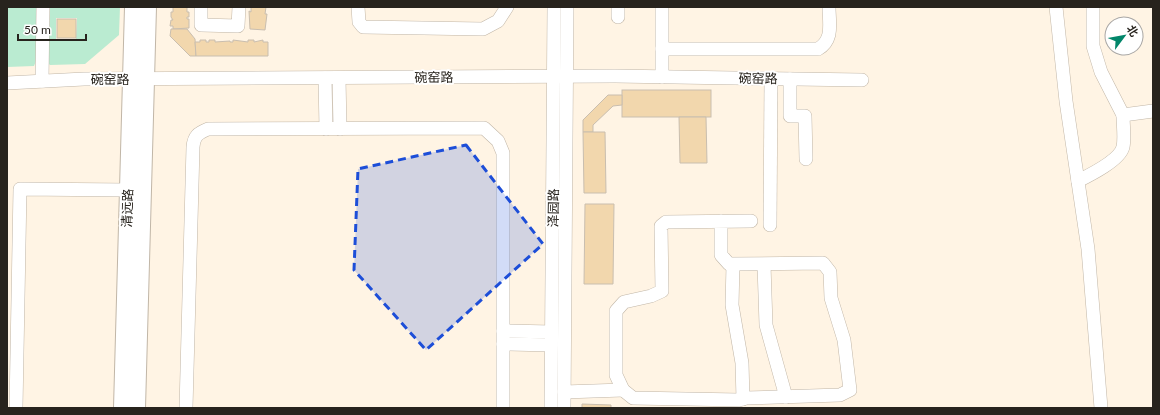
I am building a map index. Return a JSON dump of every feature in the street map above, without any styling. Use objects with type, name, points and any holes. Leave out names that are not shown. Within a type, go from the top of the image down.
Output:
[{"type":"main road","name":"清远路","points":[[133,7],[139,79],[137,408]]},
{"type":"main road","name":"清远路","points":[[122,408],[128,190],[148,7]]},
{"type":"street","points":[[42,81],[43,7]]},
{"type":"street","points":[[201,7],[201,25],[238,26],[239,7]]},
{"type":"street","points":[[358,7],[359,22],[363,27],[483,29],[498,21],[507,7]]},
{"type":"street","name":"泽园路","points":[[554,7],[560,77],[564,408]]},
{"type":"street","name":"泽园路","points":[[551,408],[551,338],[560,77],[567,7]]},
{"type":"street","points":[[662,7],[662,77]]},
{"type":"street","points":[[662,49],[818,49],[825,44],[830,37],[829,7]]},
{"type":"street","points":[[1056,7],[1066,101],[1088,249],[1101,408]]},
{"type":"street","points":[[1078,181],[1101,168],[1121,152],[1124,146],[1123,115],[1101,72],[1093,46],[1093,7]]},
{"type":"street","name":"碗窑路","points":[[7,83],[139,79],[560,77],[862,80]]},
{"type":"street","points":[[325,78],[326,129]]},
{"type":"street","points":[[339,78],[340,129]]},
{"type":"street","points":[[770,225],[771,78]]},
{"type":"street","points":[[790,79],[790,116],[805,116],[806,158]]},
{"type":"street","points":[[1123,115],[1153,111]]},
{"type":"street","points":[[186,408],[194,138],[200,132],[208,129],[484,128],[498,141],[503,153],[503,408]]},
{"type":"street","points":[[16,408],[20,188],[128,190]]},
{"type":"street","points":[[720,221],[721,255],[726,263],[733,265],[764,265],[823,263],[827,267],[830,272],[832,303],[847,357],[850,390],[847,393],[840,395],[786,397],[740,403],[633,398],[623,390],[616,375],[616,311],[624,302],[651,296],[662,291],[661,226],[666,222],[720,221],[751,221]]},
{"type":"street","points":[[733,265],[732,305],[742,363],[740,403]]},
{"type":"street","points":[[764,265],[766,325],[786,397]]},
{"type":"street","points":[[503,338],[551,338]]},
{"type":"street","points":[[564,392],[623,390]]},
{"type":"highlighted area","points":[[466,145],[543,244],[426,350],[354,270],[358,169]]},
{"type":"green space","points":[[7,7],[37,7],[36,61],[34,66],[7,67]]},
{"type":"green space","points":[[49,7],[120,7],[119,35],[85,64],[50,65],[48,63]],"holes":[[[56,18],[77,18],[76,39],[56,39]]]},
{"type":"building","points":[[173,7],[187,7],[187,12],[189,12],[189,17],[187,17],[187,19],[189,19],[189,28],[173,29],[173,26],[170,26],[171,20],[173,20],[171,17],[171,12],[173,12]]},
{"type":"building","points":[[251,7],[266,7],[265,14],[267,14],[265,30],[250,29],[249,11],[251,12]]},
{"type":"building","points":[[57,19],[76,19],[76,38],[57,38]]},
{"type":"building","points":[[171,29],[187,29],[195,39],[196,56],[190,56],[170,36]]},
{"type":"building","points":[[200,40],[206,40],[206,42],[209,42],[209,40],[215,40],[215,42],[233,42],[233,40],[248,42],[248,40],[254,40],[254,42],[263,40],[263,42],[268,42],[268,56],[196,56],[195,42],[200,42]]},
{"type":"building","points":[[622,90],[711,90],[711,117],[622,117]]},
{"type":"building","points":[[608,95],[622,95],[622,105],[613,106],[593,125],[593,132],[583,132],[583,120]]},
{"type":"building","points":[[679,117],[706,117],[707,163],[680,163]]},
{"type":"building","points":[[583,132],[605,132],[606,193],[584,193]]},
{"type":"building","points":[[585,204],[614,204],[613,284],[584,284]]},
{"type":"building","points":[[582,404],[611,405],[611,408],[582,408]]}]
